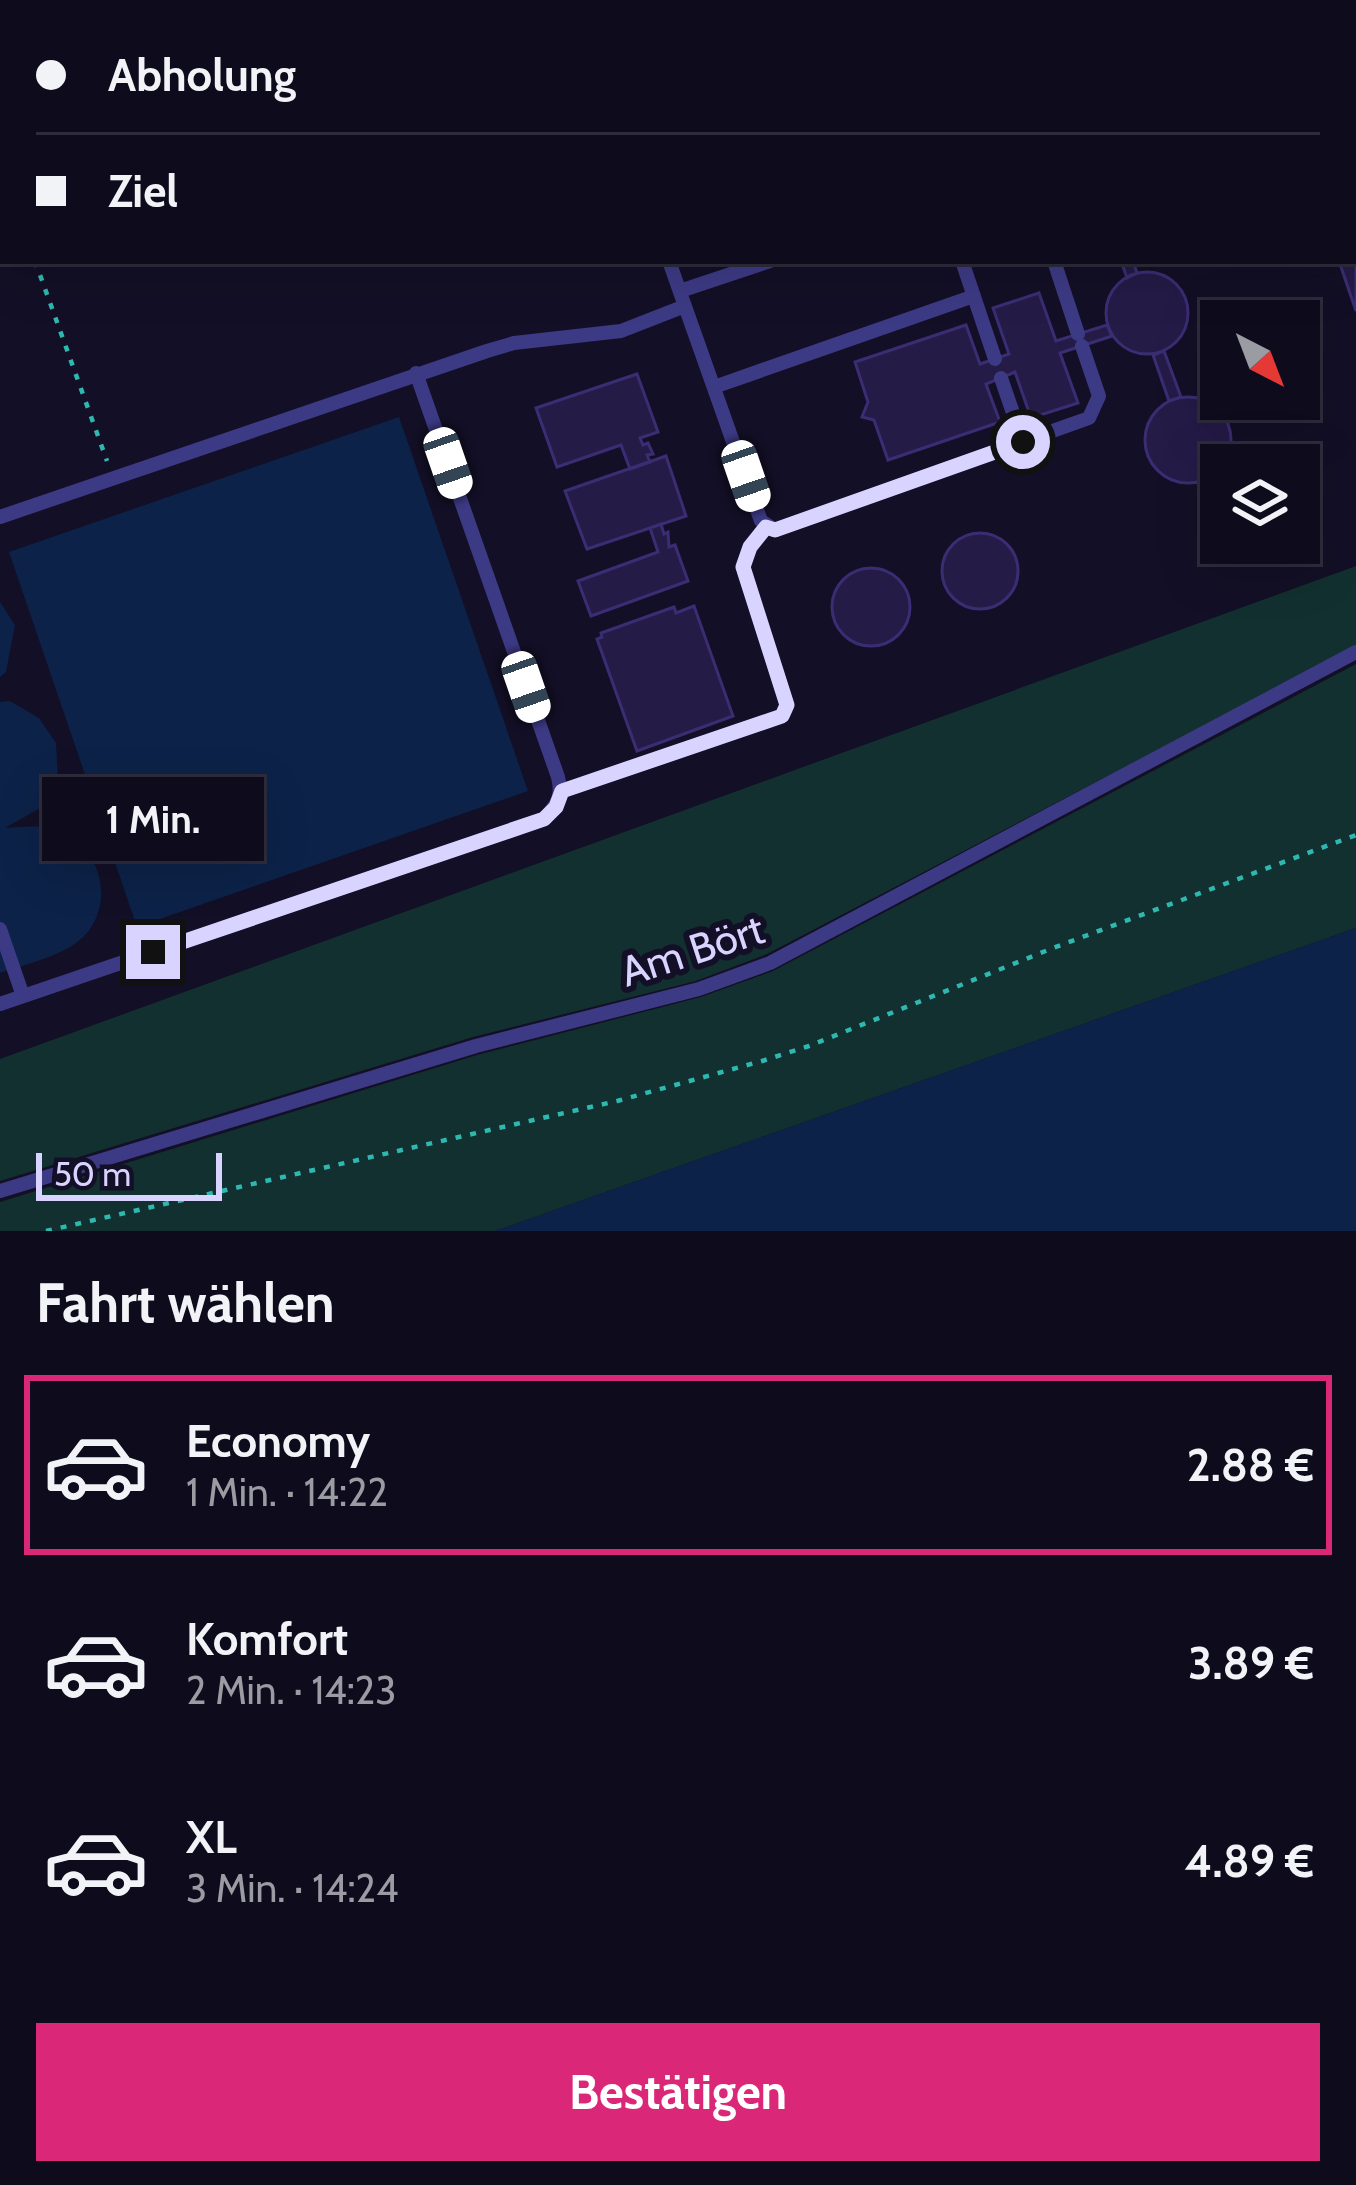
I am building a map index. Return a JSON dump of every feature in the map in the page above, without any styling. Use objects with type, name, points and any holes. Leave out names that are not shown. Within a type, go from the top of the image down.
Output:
[{"type":"lane","points":[[670,264],[766,527]]},
{"type":"lane","points":[[0,517],[514,343],[621,331],[763,264]]},
{"type":"lane","points":[[963,264],[995,359]]},
{"type":"lane","points":[[766,527],[775,530],[1089,418],[1099,396],[1055,264]]},
{"type":"lane","points":[[714,387],[974,296]]},
{"type":"lane","points":[[0,1004],[544,819],[556,807],[562,791],[416,374]]},
{"type":"lane","points":[[1001,377],[1023,442]]},
{"type":"lane","points":[[562,791],[782,716],[787,705],[743,567],[750,547],[766,527]]},
{"type":"lane","name":"Am Bört","points":[[0,1191],[476,1046],[699,989],[770,963],[1356,652]]},
{"type":"lane","points":[[0,929],[22,996]]},
{"type":"path","points":[[35,264],[113,478]]},
{"type":"path","points":[[46,1231],[484,1132],[762,1061],[1356,836]]},
{"type":"green space","points":[[1356,566],[1356,646],[767,954],[696,981],[473,1037],[0,1181],[0,1059]]},
{"type":"green space","points":[[1356,664],[1356,928],[495,1231],[0,1231],[0,1202],[477,1055],[701,997],[773,971]]},
{"type":"water","points":[[399,417],[528,791],[137,927],[9,552]]},
{"type":"water","points":[[0,602],[15,625],[6,672],[0,677]]},
{"type":"water","points":[[10,701],[39,718],[56,743],[58,779],[42,807],[5,828],[47,827],[70,835],[90,856],[101,895],[94,922],[69,948],[0,973],[0,702]]},
{"type":"water","points":[[1356,928],[1356,1231],[495,1231]]},
{"type":"building","points":[[1122,264],[1134,264],[1137,273],[1127,278]]},
{"type":"building","points":[[1340,264],[1356,264],[1356,311]]},
{"type":"building","points":[[1147,272],[1176,284],[1188,313],[1176,342],[1147,354],[1118,342],[1106,313],[1118,284]]},
{"type":"building","points":[[1039,293],[1056,341],[1107,325],[1112,336],[1060,353],[1078,403],[1031,418],[1015,372],[986,384],[1000,422],[888,460],[874,420],[862,417],[868,402],[855,362],[966,325],[980,364],[1009,354],[993,308]]},
{"type":"building","points":[[1164,351],[1181,397],[1169,401],[1153,355]]},
{"type":"building","points":[[637,374],[658,432],[640,438],[653,454],[647,455],[650,462],[630,469],[621,445],[557,467],[536,408]]},
{"type":"building","points":[[1200,399],[1200,420],[1228,423],[1230,444],[1200,444],[1200,481],[1171,480],[1148,457],[1148,423],[1171,400]]},
{"type":"building","points":[[666,456],[686,516],[587,549],[565,491]]},
{"type":"building","points":[[661,524],[664,534],[668,532],[669,547],[675,545],[688,581],[591,616],[578,581],[658,552],[650,528]]},
{"type":"building","points":[[980,533],[1007,544],[1018,571],[1007,598],[980,609],[953,598],[942,571],[953,544]]},
{"type":"building","points":[[871,568],[898,580],[910,607],[898,634],[871,646],[844,634],[832,607],[844,580]]},
{"type":"building","points":[[694,606],[733,716],[637,751],[597,639],[601,633],[674,607],[676,613]]},
{"type":"route","points":[[153,952],[544,819],[556,807],[562,791],[782,716],[787,705],[743,567],[750,547],[766,527],[775,530],[1023,442]]}]
